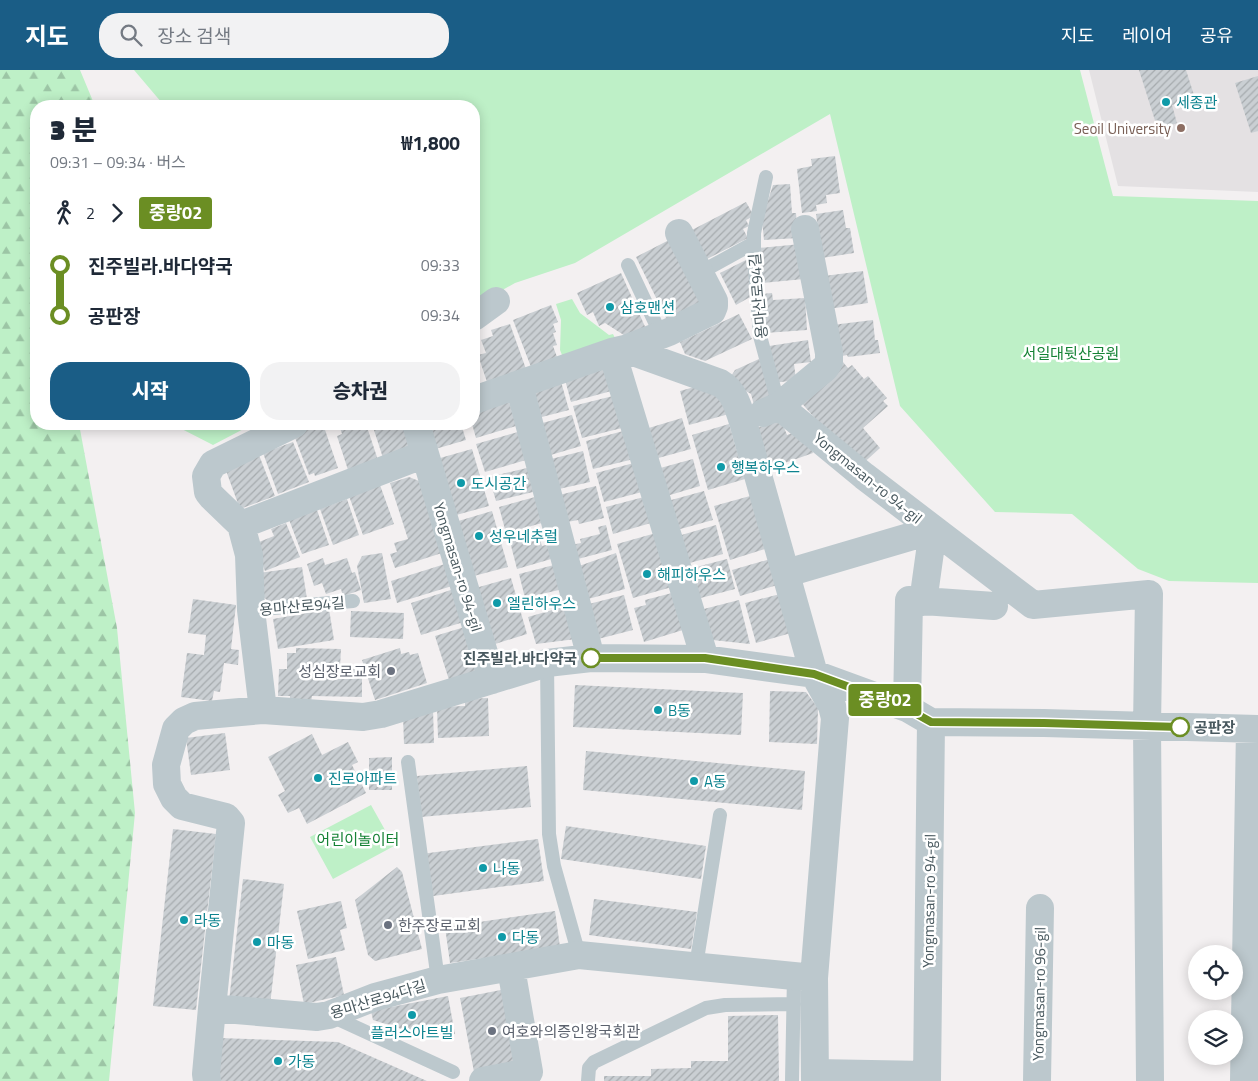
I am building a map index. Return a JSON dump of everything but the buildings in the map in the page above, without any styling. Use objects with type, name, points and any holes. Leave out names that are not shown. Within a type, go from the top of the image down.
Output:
[{"type":"street","points":[[743,422],[779,406],[825,368],[829,362],[829,353],[805,229]]},
{"type":"street","points":[[480,398],[619,351],[712,311],[714,301],[679,233]]},
{"type":"street","points":[[480,313],[496,301]]},
{"type":"street","points":[[619,351],[720,383],[728,388],[733,395],[743,422],[787,572],[814,674],[832,706],[835,718],[804,977],[807,1078],[927,1078]]},
{"type":"street","points":[[619,351],[705,658]]},
{"type":"street","points":[[519,385],[591,658]]},
{"type":"street","name":"Yongmasan-ro 94-gil","points":[[779,406],[933,530]]},
{"type":"street","points":[[263,710],[251,610],[250,564],[241,525],[208,492],[206,476],[213,464],[282,430]]},
{"type":"street","name":"Yongmasan-ro 94-gil","points":[[418,430],[492,680]]},
{"type":"street","points":[[241,525],[425,454]]},
{"type":"street","points":[[923,602],[933,530],[1033,605],[1149,594],[1146,727],[1150,1081]]},
{"type":"street","name":"Yongmasan-ro 94-gil","points":[[787,572],[933,530]]},
{"type":"street","points":[[906,708],[909,600],[994,606]]},
{"type":"street","points":[[207,1081],[206,1074],[230,823],[226,817],[182,806],[171,792],[167,784],[166,765],[176,729],[184,721],[195,716],[263,710],[363,716],[381,714],[547,663],[591,658],[705,658],[814,674],[906,708],[931,722],[1254,729],[1244,1081]]},
{"type":"street","name":"Yongmasan-ro 94-gil","points":[[927,1078],[931,722]]},
{"type":"street","name":"Yongmasan-ro 96-gil","points":[[1037,1081],[1040,908]]},
{"type":"street","name":"용마산로94다길","points":[[212,1008],[316,1016],[329,1015],[375,997],[438,980],[579,955],[804,977]]},
{"type":"street","points":[[483,1081],[529,1072],[511,968]]},
{"type":"lane","name":"용마산로94길","points":[[766,177],[756,219],[754,243],[760,336],[779,406]]},
{"type":"lane","name":"용마산로94길","points":[[712,266],[754,243]]},
{"type":"lane","points":[[628,265],[661,334]]},
{"type":"lane","name":"용마산로94길","points":[[251,610],[353,601]]},
{"type":"lane","points":[[547,663],[549,834],[554,866],[579,955]]},
{"type":"lane","points":[[408,762],[438,980]]},
{"type":"lane","points":[[696,966],[720,815]]},
{"type":"lane","points":[[804,977],[794,1004],[807,1078]]},
{"type":"lane","points":[[588,1081],[589,1068],[594,1062],[706,1008],[794,1004]]},
{"type":"lane","points":[[329,1015],[453,1072]]},
{"type":"shaded area","name":"Seoil University","points":[[1089,70],[1258,70],[1258,192],[1118,186]]},
{"type":"green space","points":[[0,70],[80,70],[92,100],[30,100],[30,430],[80,430],[117,628],[135,813],[109,1081],[0,1081]]},
{"type":"green space","name":"서일대뒷산공원","points":[[134,70],[1080,70],[1113,196],[1258,201],[1258,583],[1169,581],[1138,569],[1072,514],[995,512],[900,406],[830,114],[575,263],[515,283],[480,303],[480,100],[159,100]]},
{"type":"green space","points":[[572,299],[580,313],[609,335],[613,334],[617,342],[564,360],[560,350],[561,320],[556,304]]},
{"type":"green space","points":[[184,430],[242,430],[213,445]]},
{"type":"green space","name":"어린이놀이터","points":[[371,805],[394,846],[333,879],[310,837]]},
{"type":"bus line","name":"중랑02","points":[[591,658],[705,658],[814,674],[906,708],[931,722],[1180,727]]},
{"type":"place","name":"세종관","points":[[1166,102]]},
{"type":"place","name":"Seoil University","points":[[1181,128]]},
{"type":"place","name":"삼호맨션","points":[[610,307]]},
{"type":"place","name":"행복하우스","points":[[721,467]]},
{"type":"place","name":"도시공간","points":[[461,483]]},
{"type":"place","name":"성우네추럴","points":[[479,536]]},
{"type":"place","name":"해피하우스","points":[[647,574]]},
{"type":"place","name":"엘린하우스","points":[[497,603]]},
{"type":"place","name":"진주빌라.바다약국","points":[[591,658]]},
{"type":"place","name":"성심장로교회","points":[[391,671]]},
{"type":"place","name":"B동","points":[[658,710]]},
{"type":"place","name":"공판장","points":[[1180,727]]},
{"type":"place","name":"진로아파트","points":[[318,778]]},
{"type":"place","name":"A동","points":[[694,781]]},
{"type":"place","name":"나동","points":[[483,868]]},
{"type":"place","name":"라동","points":[[184,920]]},
{"type":"place","name":"한주장로교회","points":[[388,925]]},
{"type":"place","name":"다동","points":[[502,937]]},
{"type":"place","name":"마동","points":[[257,942]]},
{"type":"place","name":"플러스아트빌","points":[[412,1015]]},
{"type":"place","name":"여호와의증인왕국회관","points":[[492,1031]]},
{"type":"place","name":"가동","points":[[278,1061]]}]
